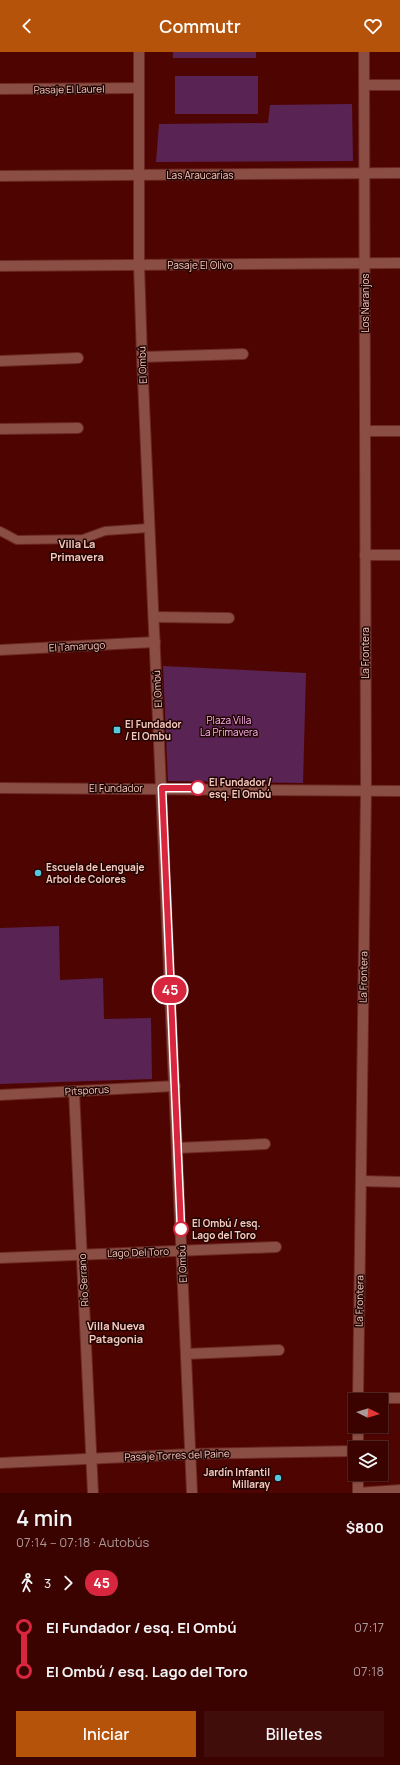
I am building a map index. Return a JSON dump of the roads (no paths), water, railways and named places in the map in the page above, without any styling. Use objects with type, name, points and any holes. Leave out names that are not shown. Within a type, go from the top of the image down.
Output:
[{"type":"street","name":"El Ombú","points":[[139,52],[139,265],[142,357],[192,1493]]},
{"type":"street","name":"Los Naranjos","points":[[364,52],[365,555]]},
{"type":"street","points":[[364,85],[400,85]]},
{"type":"street","name":"Pasaje El Laurel","points":[[0,89],[139,88]]},
{"type":"street","name":"Las Araucarias","points":[[0,176],[400,173]]},
{"type":"street","name":"Pasaje El Olivo","points":[[0,266],[400,263]]},
{"type":"street","points":[[142,357],[243,354]]},
{"type":"street","points":[[0,361],[78,358]]},
{"type":"street","points":[[0,429],[78,428]]},
{"type":"street","points":[[365,431],[400,431]]},
{"type":"street","points":[[365,555],[400,555]]},
{"type":"street","name":"La Frontera","points":[[358,1393],[366,790],[365,555]]},
{"type":"street","points":[[154,618],[229,618]]},
{"type":"street","name":"El Tamarugo","points":[[0,650],[155,642]]},
{"type":"street","name":"El Fundador","points":[[0,788],[162,788],[400,791]]},
{"type":"street","name":"Pitsporus","points":[[0,1095],[175,1086]]},
{"type":"street","name":"Río Serrano","points":[[74,1091],[92,1493]]},
{"type":"street","points":[[177,1148],[265,1144]]},
{"type":"street","points":[[361,1181],[400,1182]]},
{"type":"street","name":"Lago Del Toro","points":[[0,1258],[276,1247]]},
{"type":"street","points":[[186,1354],[279,1350]]},
{"type":"street","points":[[388,1398],[400,1398]]},
{"type":"street","name":"Pasaje Torres del Paine","points":[[0,1464],[190,1454],[348,1451]]},
{"type":"street","points":[[358,1481],[358,1493],[400,1490]]},
{"type":"lane","points":[[0,531],[17,540],[68,540],[89,538],[105,531],[149,528]]},
{"type":"place","name":"El Fundador / El Ombu","points":[[117,730]]},
{"type":"place","name":"El Fundador / esq. El Ombú","points":[[198,788]]},
{"type":"place","name":"Escuela de Lenguaje Arbol de Colores","points":[[38,873]]},
{"type":"place","name":"El Ombú / esq. Lago del Toro","points":[[181,1229]]},
{"type":"place","name":"Jardín Infantil Millaray","points":[[278,1478]]},
{"type":"district","name":"Villa La Primavera","points":[[77,549]]},
{"type":"district","name":"Villa Nueva Patagonia","points":[[116,1331]]},
{"type":"park label","name":"Plaza Villa La Primavera","points":[[229,726]]}]
